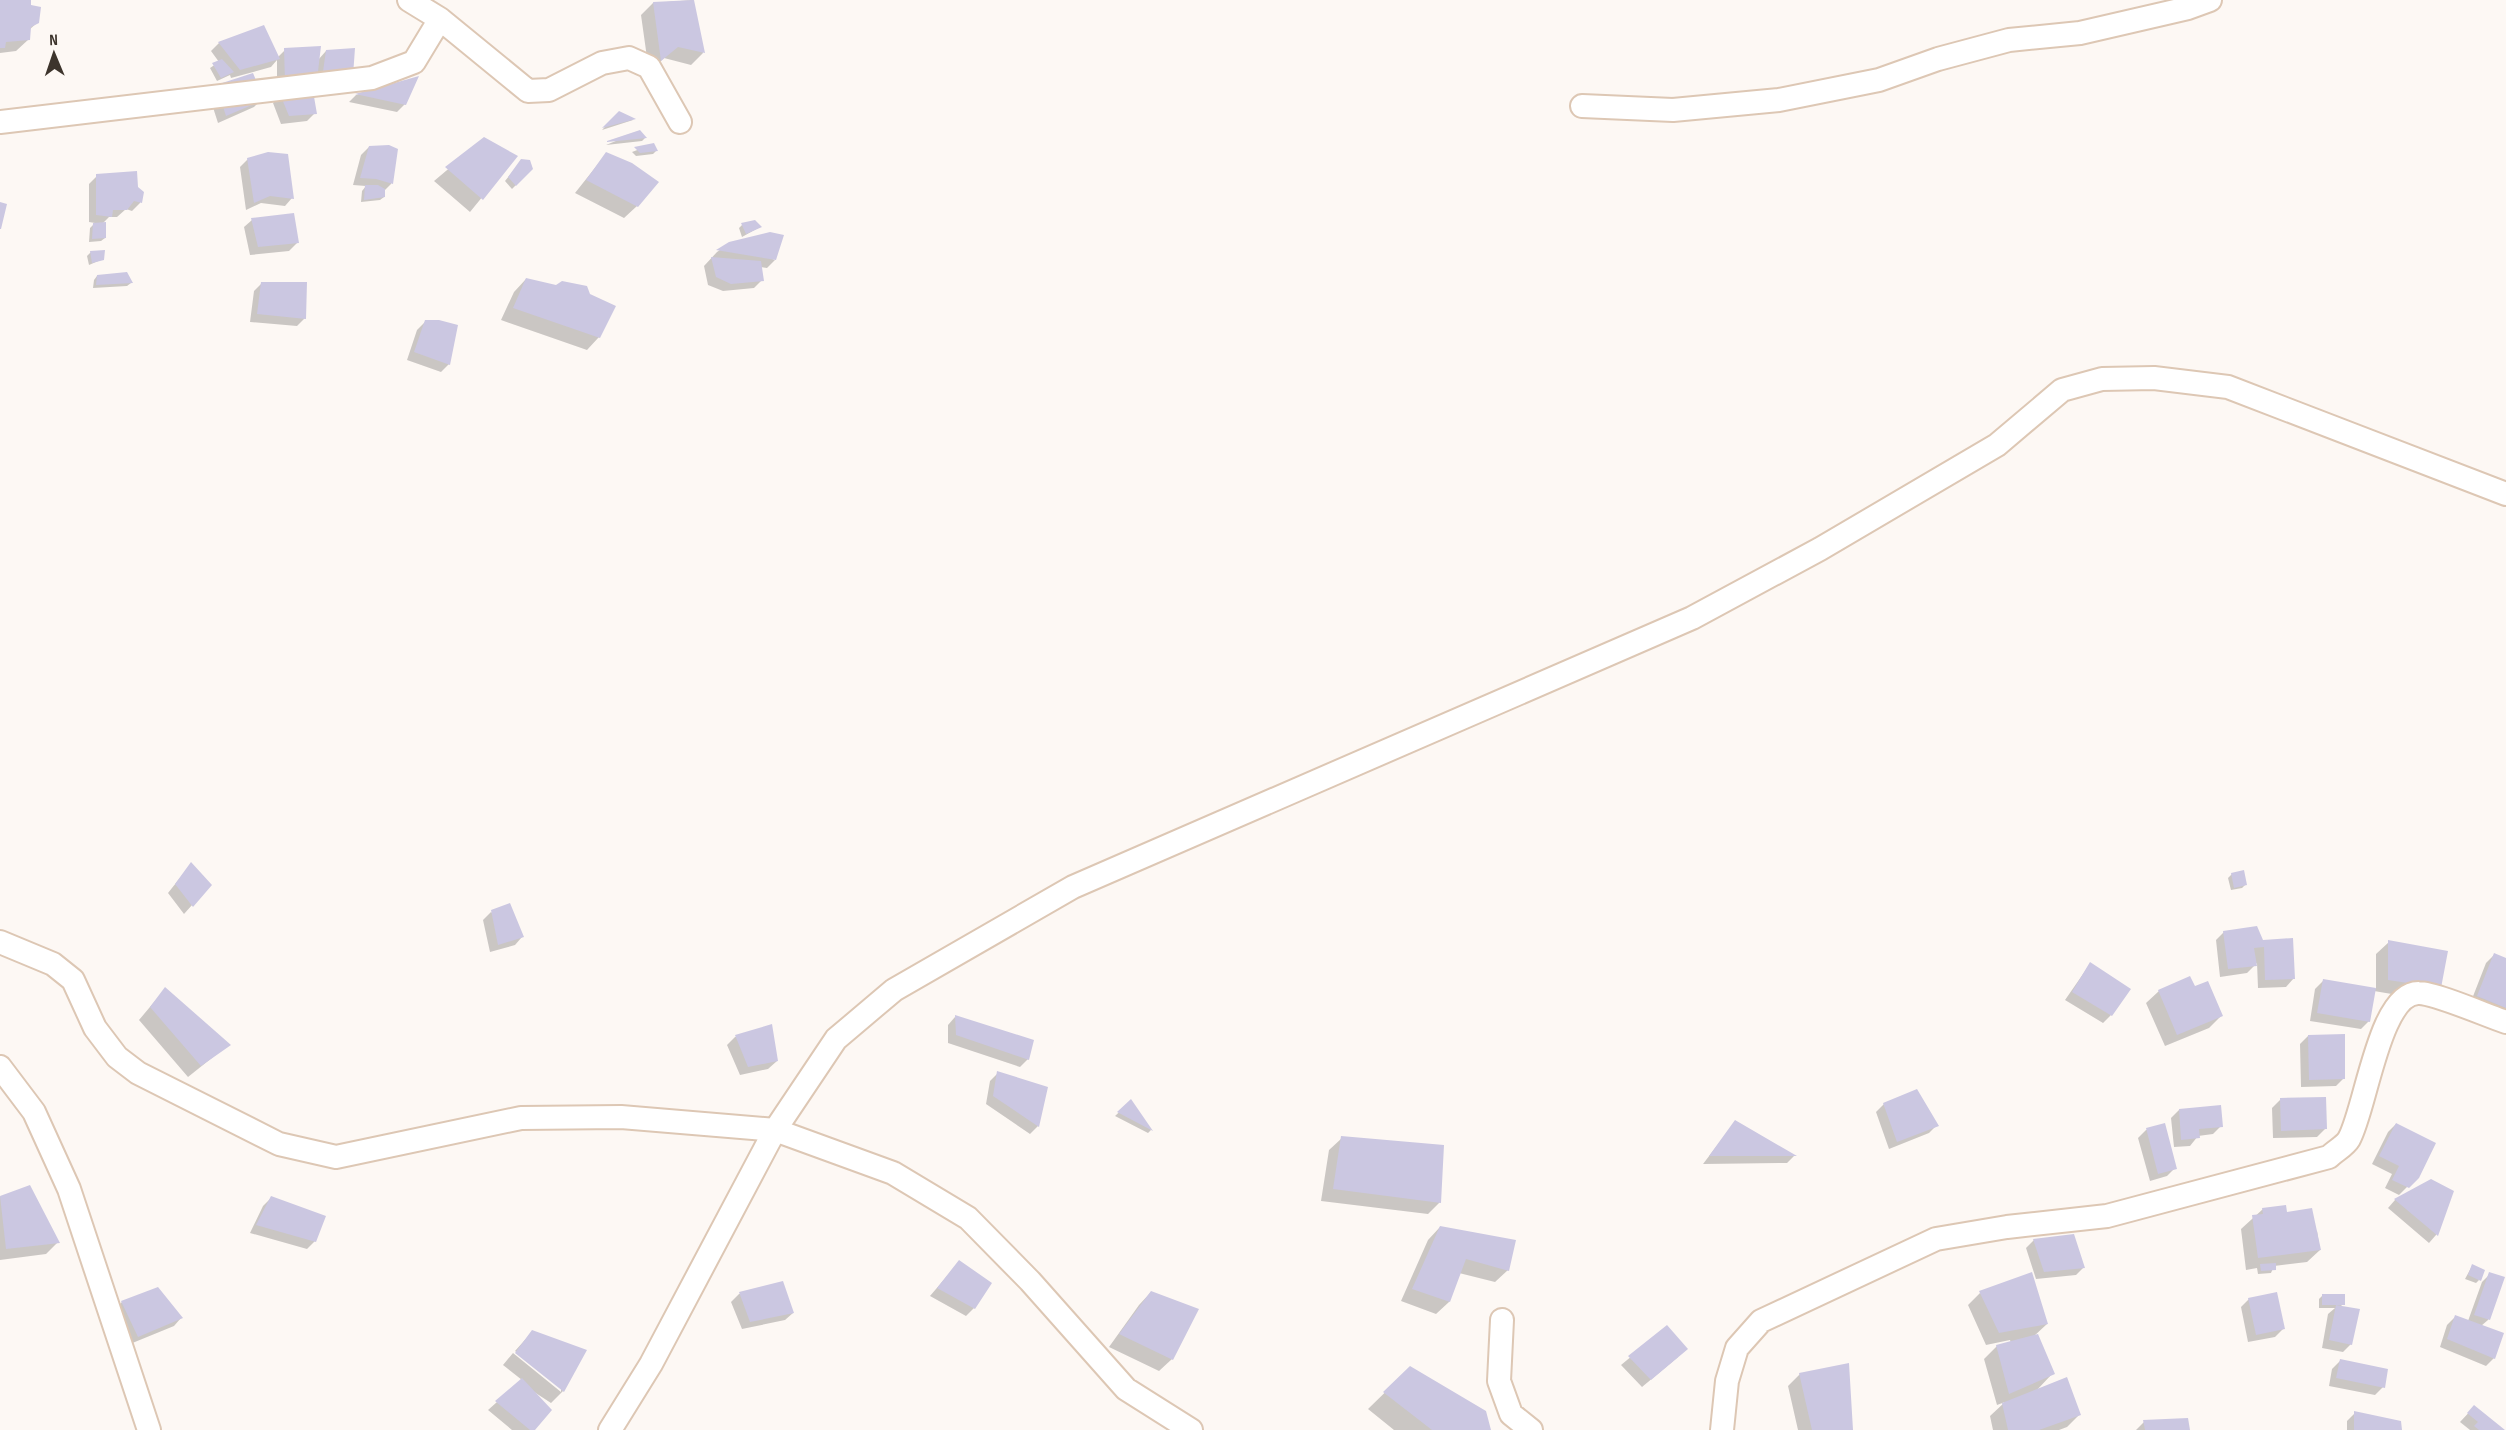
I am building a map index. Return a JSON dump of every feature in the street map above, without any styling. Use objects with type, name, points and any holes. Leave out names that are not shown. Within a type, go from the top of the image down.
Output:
[{"type":"street","points":[[409,0],[440,19],[528,91],[549,90],[602,63],[629,58],[649,67],[680,122]]},
{"type":"street","points":[[1582,106],[1673,110],[1779,100],[1879,80],[1938,59],[2009,40],[2080,33],[2188,8],[2210,0]]},
{"type":"street","points":[[0,122],[372,78],[414,62],[440,19]]},
{"type":"street","points":[[610,1430],[651,1364],[775,1130],[836,1039],[894,990],[1073,887],[1692,618],[1820,549],[1997,445],[2062,390],[2102,379],[2154,378],[2228,387],[2506,494]]},
{"type":"street","points":[[0,942],[53,964],[73,980],[95,1028],[117,1057],[138,1073],[279,1144],[336,1157],[521,1118],[621,1117],[775,1130],[893,1173],[969,1218],[1030,1281],[1126,1389],[1191,1430]]},
{"type":"street","points":[[1722,1430],[1727,1381],[1737,1348],[1761,1321],[1936,1239],[2007,1227],[2107,1216],[2329,1156],[2348,1141],[2358,1120],[2387,1020],[2401,999],[2418,993],[2506,1022]]},
{"type":"street","points":[[0,1067],[34,1112],[69,1189],[149,1430]]},
{"type":"street","points":[[1502,1320],[1499,1381],[1511,1414],[1531,1430]]},
{"type":"building","points":[[0,0],[31,0],[31,5],[41,7],[39,23],[31,27],[30,40],[6,42],[5,48],[0,48]]},
{"type":"building","points":[[694,0],[705,53],[678,47],[661,61],[653,2]]},
{"type":"building","points":[[264,25],[280,59],[240,70],[218,42]]},
{"type":"building","points":[[321,46],[317,80],[285,81],[284,48]]},
{"type":"building","points":[[355,48],[353,76],[322,79],[326,50]]},
{"type":"building","points":[[222,59],[234,72],[221,78],[212,63]]},
{"type":"building","points":[[253,73],[264,100],[226,116],[216,85]]},
{"type":"building","points":[[419,76],[406,105],[355,94]]},
{"type":"building","points":[[313,91],[317,114],[289,116],[280,94]]},
{"type":"building","points":[[619,111],[636,119],[602,128]]},
{"type":"building","points":[[640,130],[647,138],[607,142],[607,141]]},
{"type":"building","points":[[484,137],[518,156],[483,200],[445,167]]},
{"type":"building","points":[[654,143],[658,151],[640,153],[634,147]]},
{"type":"building","points":[[389,145],[398,149],[393,184],[376,179],[360,178],[369,146]]},
{"type":"building","points":[[268,152],[288,154],[294,199],[270,196],[254,203],[247,158]]},
{"type":"building","points":[[606,152],[632,163],[659,182],[638,207],[586,180]]},
{"type":"building","points":[[521,159],[530,160],[533,169],[516,186],[508,177]]},
{"type":"building","points":[[137,171],[138,187],[144,192],[142,203],[134,201],[127,210],[113,210],[112,217],[96,215],[96,174]]},
{"type":"building","points":[[365,185],[378,185],[385,189],[385,197],[364,200]]},
{"type":"building","points":[[0,202],[7,204],[1,229],[0,229]]},
{"type":"building","points":[[294,213],[299,243],[258,247],[251,218]]},
{"type":"building","points":[[755,220],[762,227],[746,234],[741,223]]},
{"type":"building","points":[[106,222],[106,238],[92,239],[93,223]]},
{"type":"building","points":[[770,232],[784,235],[776,260],[716,250],[729,242]]},
{"type":"building","points":[[105,250],[104,260],[92,263],[90,251]]},
{"type":"building","points":[[711,257],[761,261],[764,281],[731,284],[716,277]]},
{"type":"building","points":[[127,272],[133,283],[96,285],[97,275]]},
{"type":"building","points":[[526,278],[556,285],[562,281],[587,286],[590,294],[616,306],[600,338],[513,308]]},
{"type":"building","points":[[261,282],[307,282],[306,319],[257,314]]},
{"type":"building","points":[[425,320],[439,320],[458,325],[450,365],[414,352]]},
{"type":"building","points":[[191,862],[212,885],[193,907],[175,884]]},
{"type":"building","points":[[2244,870],[2247,885],[2234,888],[2231,873]]},
{"type":"building","points":[[510,903],[524,937],[498,945],[491,910]]},
{"type":"building","points":[[2257,926],[2263,940],[2293,938],[2295,979],[2265,980],[2264,947],[2254,948],[2257,966],[2228,969],[2223,931]]},
{"type":"building","points":[[2388,940],[2448,951],[2441,988],[2388,980]]},
{"type":"building","points":[[2494,953],[2506,958],[2506,1008],[2477,996]]},
{"type":"building","points":[[2090,962],[2131,989],[2112,1016],[2072,992]]},
{"type":"building","points":[[2190,976],[2195,986],[2208,981],[2223,1016],[2177,1035],[2158,990]]},
{"type":"building","points":[[2323,979],[2376,988],[2370,1022],[2317,1013]]},
{"type":"building","points":[[165,987],[231,1045],[201,1066],[150,1007]]},
{"type":"building","points":[[955,1015],[1034,1040],[1029,1060],[956,1035]]},
{"type":"building","points":[[772,1024],[778,1061],[748,1067],[735,1035]]},
{"type":"building","points":[[2345,1034],[2345,1079],[2309,1080],[2308,1035]]},
{"type":"building","points":[[997,1071],[1048,1087],[1039,1127],[993,1096]]},
{"type":"building","points":[[1917,1089],[1939,1126],[1897,1142],[1883,1103]]},
{"type":"building","points":[[2326,1097],[2327,1129],[2281,1131],[2280,1098]]},
{"type":"building","points":[[1131,1099],[1153,1131],[1117,1112]]},
{"type":"building","points":[[2221,1105],[2223,1127],[2199,1129],[2200,1138],[2181,1140],[2179,1109]]},
{"type":"building","points":[[1735,1120],[1797,1156],[1709,1156]]},
{"type":"building","points":[[2165,1123],[2177,1169],[2158,1174],[2146,1128]]},
{"type":"building","points":[[2396,1123],[2436,1143],[2419,1178],[2409,1188],[2392,1180],[2399,1166],[2379,1156]]},
{"type":"building","points":[[1341,1136],[1444,1145],[1441,1203],[1333,1189]]},
{"type":"building","points":[[2431,1179],[2454,1191],[2438,1236],[2394,1199]]},
{"type":"building","points":[[30,1185],[60,1243],[6,1249],[0,1196]]},
{"type":"building","points":[[271,1196],[326,1216],[316,1242],[256,1225]]},
{"type":"building","points":[[2286,1205],[2287,1212],[2312,1208],[2321,1250],[2258,1258],[2252,1215],[2263,1214],[2262,1208]]},
{"type":"building","points":[[1440,1226],[1516,1240],[1509,1271],[1466,1259],[1450,1302],[1412,1289]]},
{"type":"building","points":[[2074,1234],[2085,1268],[2044,1272],[2033,1239]]},
{"type":"building","points":[[959,1260],[992,1283],[975,1309],[937,1288]]},
{"type":"building","points":[[2276,1263],[2276,1270],[2261,1271],[2260,1264]]},
{"type":"building","points":[[2472,1264],[2485,1270],[2481,1281],[2468,1275]]},
{"type":"building","points":[[2032,1272],[2048,1324],[1999,1333],[1979,1291]]},
{"type":"building","points":[[2489,1272],[2505,1277],[2490,1320],[2474,1315]]},
{"type":"building","points":[[783,1281],[794,1313],[750,1322],[739,1292]]},
{"type":"building","points":[[158,1287],[183,1318],[138,1337],[121,1301]]},
{"type":"building","points":[[1151,1291],[1199,1309],[1173,1360],[1119,1334]]},
{"type":"building","points":[[2277,1292],[2285,1329],[2256,1335],[2248,1298]]},
{"type":"building","points":[[2322,1294],[2345,1294],[2345,1305],[2322,1305]]},
{"type":"building","points":[[2336,1305],[2360,1309],[2352,1345],[2329,1340]]},
{"type":"building","points":[[2455,1315],[2504,1333],[2495,1359],[2447,1339]]},
{"type":"building","points":[[1667,1325],[1688,1349],[1651,1380],[1628,1356]]},
{"type":"building","points":[[532,1330],[587,1350],[564,1392],[515,1353]]},
{"type":"building","points":[[2038,1334],[2055,1374],[2009,1394],[1996,1345]]},
{"type":"building","points":[[2340,1359],[2388,1369],[2385,1388],[2336,1378]]},
{"type":"building","points":[[1849,1363],[1853,1430],[1812,1430],[1799,1373]]},
{"type":"building","points":[[1410,1366],[1486,1411],[1491,1430],[1432,1430],[1383,1392]]},
{"type":"building","points":[[2067,1377],[2081,1415],[2039,1430],[2008,1430],[2002,1403]]},
{"type":"building","points":[[522,1378],[552,1410],[535,1430],[530,1430],[495,1401]]},
{"type":"building","points":[[2474,1405],[2505,1430],[2479,1430],[2474,1426],[2478,1422],[2467,1413]]},
{"type":"building","points":[[2354,1411],[2401,1421],[2402,1430],[2354,1430]]},
{"type":"building","points":[[2188,1418],[2190,1430],[2145,1430],[2143,1420]]}]
